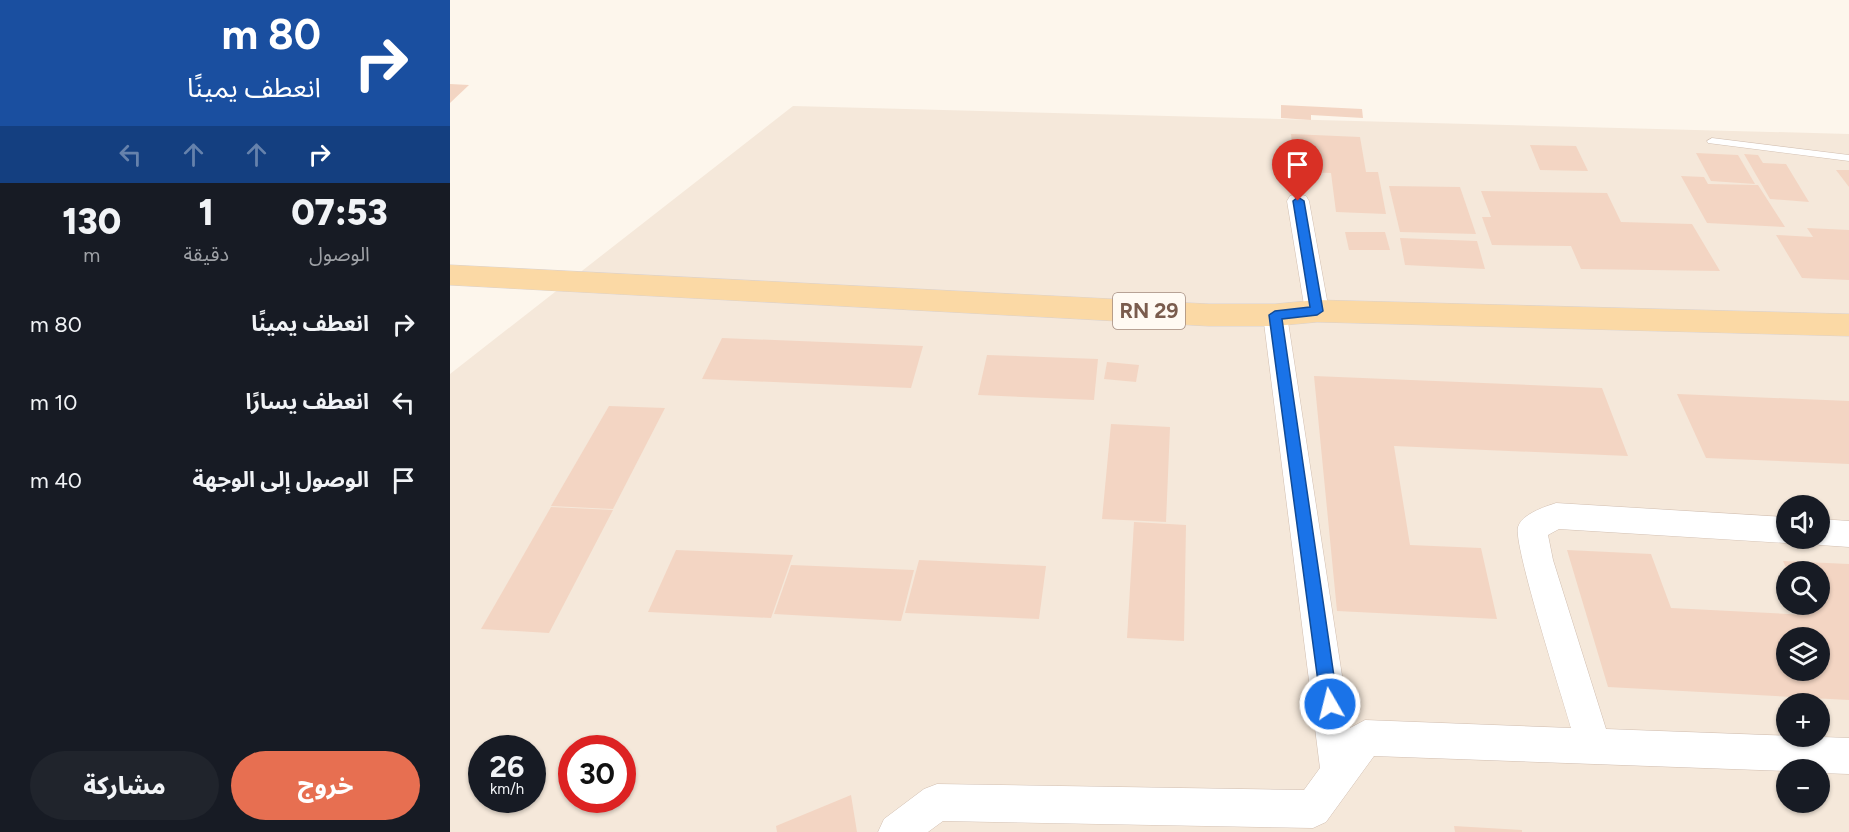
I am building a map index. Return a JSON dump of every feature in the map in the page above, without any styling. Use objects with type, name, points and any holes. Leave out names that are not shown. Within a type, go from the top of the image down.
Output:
[{"type":"main road","name":"RN 29","points":[[450,275],[1209,315],[1275,315],[1317,311],[1849,325]]},
{"type":"street","points":[[1298,201],[1317,311]]},
{"type":"street","points":[[1275,315],[1339,772]]},
{"type":"street","points":[[1594,746],[1538,560],[1532,529],[1556,516],[1776,529]]},
{"type":"street","points":[[1830,533],[1849,534]]},
{"type":"street","points":[[897,832],[937,802],[1313,809],[1365,738],[1849,756]]},
{"type":"lane","points":[[1712,141],[1849,158]]},
{"type":"shaded area","points":[[793,106],[1849,134],[1849,832],[450,832],[450,374]]},
{"type":"building","points":[[450,84],[469,85],[450,103]]},
{"type":"building","points":[[1281,105],[1362,109],[1363,118],[1311,115],[1311,120],[1281,118]]},
{"type":"building","points":[[1291,134],[1360,137],[1366,172],[1378,172],[1386,214],[1336,212],[1331,173],[1302,172],[1301,166],[1294,165]]},
{"type":"building","points":[[1530,145],[1576,146],[1588,171],[1540,170]]},
{"type":"building","points":[[1696,153],[1738,155],[1755,184],[1711,181]]},
{"type":"building","points":[[1744,154],[1758,155],[1763,163],[1786,164],[1809,202],[1770,199]]},
{"type":"building","points":[[1836,170],[1849,170],[1849,187]]},
{"type":"building","points":[[1681,176],[1704,177],[1708,184],[1758,185],[1785,227],[1707,223]]},
{"type":"building","points":[[1389,186],[1460,187],[1476,234],[1400,232]]},
{"type":"building","points":[[1481,191],[1607,193],[1621,222],[1692,224],[1720,271],[1581,269],[1571,246],[1492,245],[1482,217],[1491,217]]},
{"type":"building","points":[[1807,228],[1849,230],[1849,280],[1802,278],[1776,235],[1813,237]]},
{"type":"building","points":[[1345,232],[1385,232],[1390,250],[1349,250]]},
{"type":"building","points":[[1400,238],[1477,241],[1485,269],[1405,265]]},
{"type":"building","points":[[722,338],[923,346],[911,388],[702,379]]},
{"type":"building","points":[[987,355],[1098,359],[1094,400],[978,395]]},
{"type":"building","points":[[1107,362],[1139,365],[1136,382],[1104,379]]},
{"type":"building","points":[[1314,376],[1602,388],[1628,456],[1394,446],[1410,545],[1481,548],[1497,619],[1337,611]]},
{"type":"building","points":[[1677,394],[1849,401],[1849,464],[1706,458]]},
{"type":"building","points":[[609,406],[665,408],[613,509],[551,506]]},
{"type":"building","points":[[1111,424],[1170,427],[1166,522],[1102,519]]},
{"type":"building","points":[[551,507],[613,510],[549,633],[481,629]]},
{"type":"building","points":[[1134,522],[1186,525],[1184,641],[1127,638]]},
{"type":"building","points":[[676,550],[793,555],[771,618],[648,612]]},
{"type":"building","points":[[1567,550],[1651,554],[1671,608],[1776,615],[1830,615],[1830,563],[1849,564],[1849,700],[1830,699],[1830,693],[1776,693],[1776,696],[1608,687]]},
{"type":"building","points":[[919,560],[1046,566],[1039,619],[905,613]]},
{"type":"building","points":[[791,565],[914,570],[901,621],[774,614]]},
{"type":"building","points":[[851,795],[857,832],[777,832],[776,826]]},
{"type":"building","points":[[1454,826],[1522,830],[1522,832],[1455,832]]},
{"type":"route","points":[[1298,201],[1317,311],[1275,315],[1330,704]]}]
